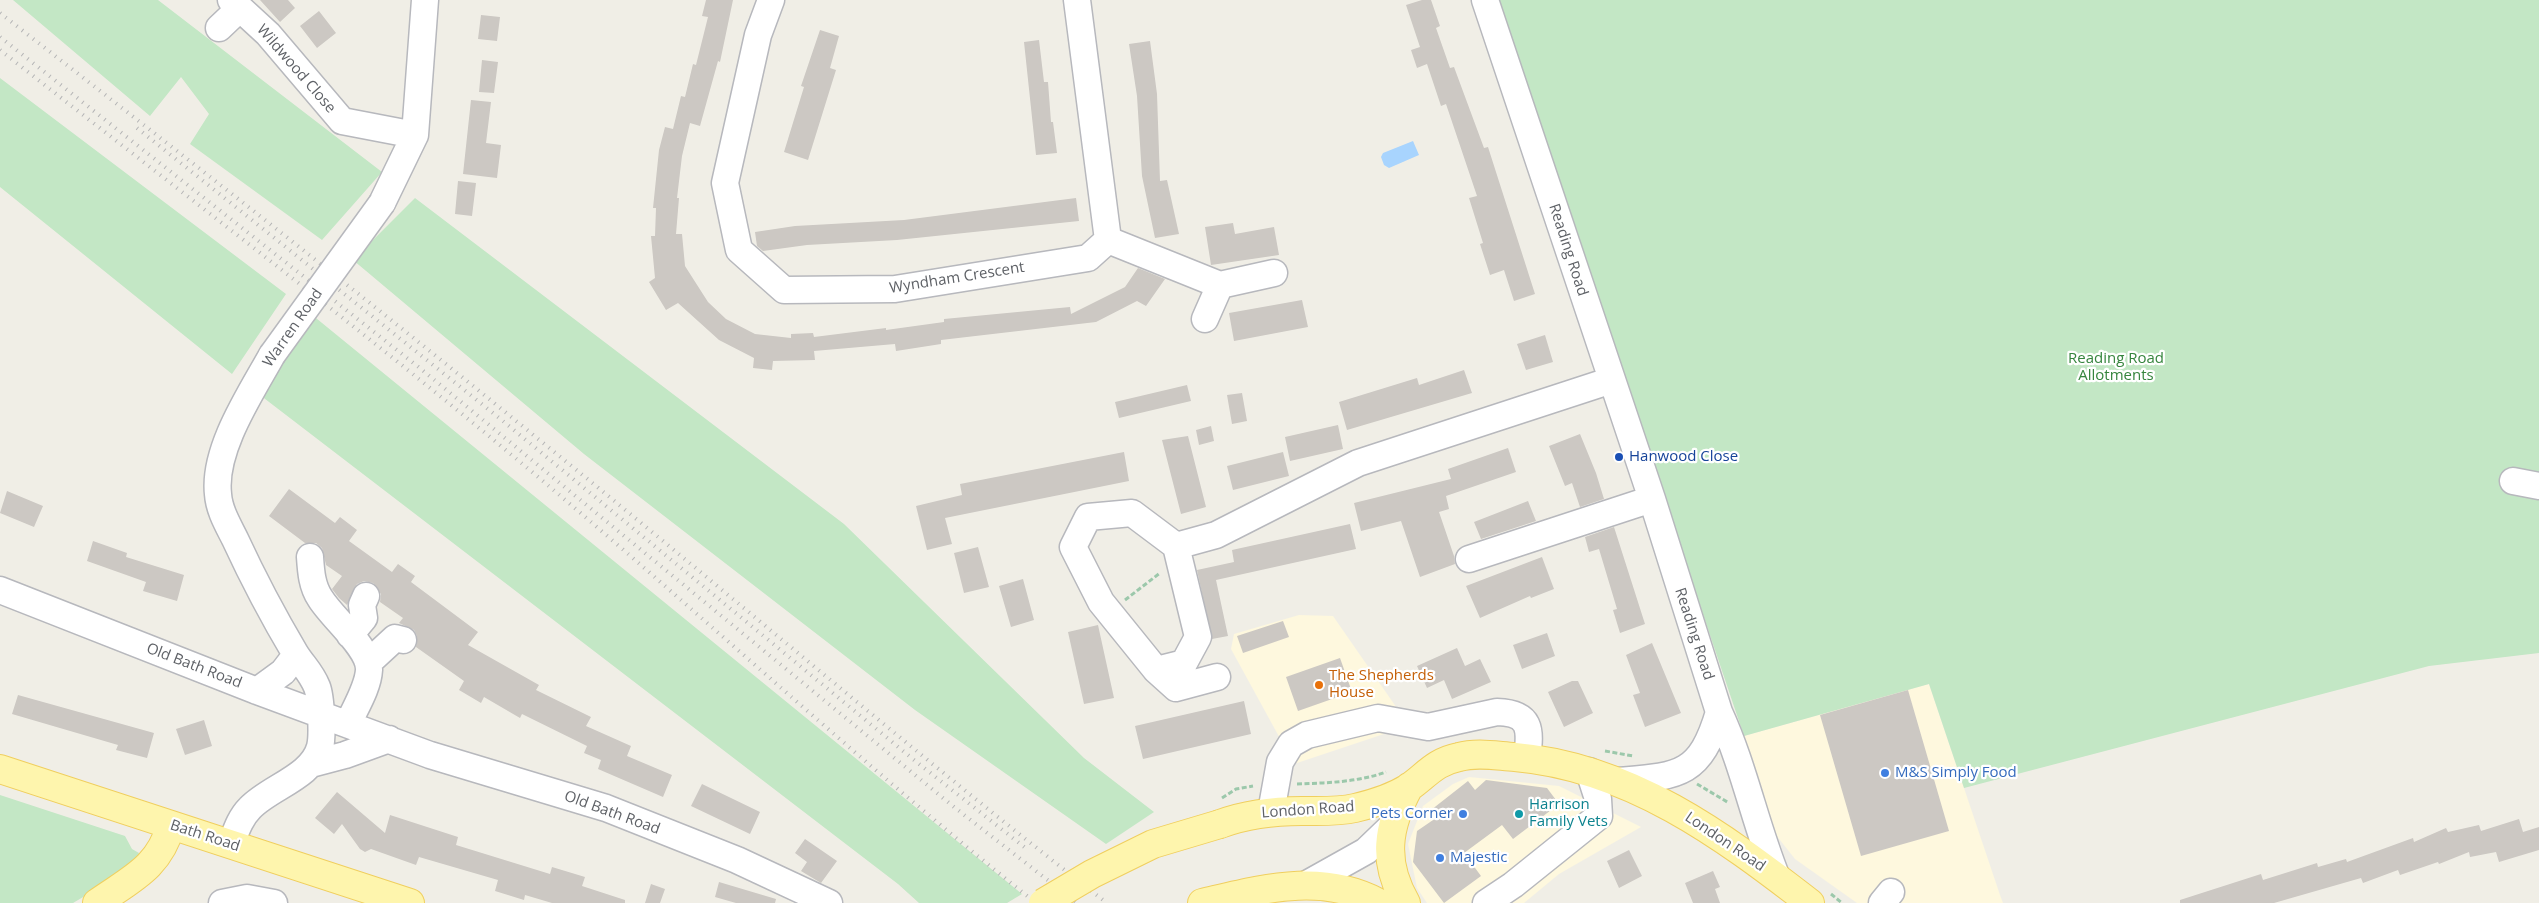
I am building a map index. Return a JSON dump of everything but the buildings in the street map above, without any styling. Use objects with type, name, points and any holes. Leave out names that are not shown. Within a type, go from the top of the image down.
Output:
[{"type":"main road","name":"London Road","points":[[1044,903],[1092,874],[1220,811],[1238,817],[1271,812],[1352,809],[1379,801],[1400,779],[1430,770],[1460,756],[1489,754],[1527,758],[1596,761],[1617,781],[1696,820],[1777,878],[1819,897]]},
{"type":"main road","name":"Bath Road","points":[[0,769],[410,903]]},
{"type":"main road","points":[[1400,779],[1391,827],[1390,847],[1392,865],[1406,903]]},
{"type":"main road","points":[[97,903],[152,864],[159,854],[171,825]]},
{"type":"main road","points":[[1202,903],[1299,885],[1344,889],[1379,903]]},
{"type":"street","name":"Warren Road","points":[[311,764],[320,747],[322,727],[318,690],[310,671],[296,655],[250,572],[222,514],[218,493],[222,455],[243,408],[272,355],[382,203],[415,135],[425,0]]},
{"type":"street","name":"Wyndham Crescent","points":[[771,0],[758,35],[725,183],[739,250],[784,290],[895,290],[1088,258],[1108,240]]},
{"type":"street","points":[[1078,0],[1108,240],[1220,285],[1274,273]]},
{"type":"street","name":"Reading Road","points":[[1485,0],[1652,499],[1719,712],[1730,736],[1752,772],[1760,832],[1777,878]]},
{"type":"street","name":"Wildwood Close","points":[[219,28],[235,4],[268,34],[342,121],[415,135]]},
{"type":"street","points":[[1205,319],[1220,285]]},
{"type":"street","points":[[1178,552],[1216,535],[1358,463],[1612,380]]},
{"type":"street","points":[[2513,481],[2539,486]]},
{"type":"street","points":[[1469,560],[1652,499]]},
{"type":"street","points":[[1156,670],[1184,663],[1198,637],[1178,552],[1132,513],[1088,517],[1073,547],[1108,612],[1156,670],[1176,688],[1217,677]]},
{"type":"street","points":[[310,557],[312,578],[319,597],[364,652],[369,662],[367,680],[348,724]]},
{"type":"street","name":"Old Bath Road","points":[[0,590],[430,755],[606,808],[737,860],[829,903]]},
{"type":"street","points":[[350,635],[364,618],[362,605],[366,596]]},
{"type":"street","points":[[369,662],[395,638],[403,640]]},
{"type":"street","points":[[257,690],[283,672],[296,655]]},
{"type":"street","points":[[1271,812],[1280,762],[1291,744],[1307,735],[1378,718],[1428,727],[1497,712],[1508,712],[1522,718],[1529,729],[1527,758]]},
{"type":"street","points":[[1617,781],[1662,777],[1685,769],[1704,750],[1719,712]]},
{"type":"street","points":[[230,844],[238,824],[250,807],[311,764],[346,755],[389,739]]},
{"type":"street","points":[[1486,903],[1513,885],[1599,816],[1596,761]]},
{"type":"street","points":[[1299,885],[1366,851],[1391,827]]},
{"type":"street","points":[[222,903],[247,898],[274,903]]},
{"type":"path","points":[[1108,612],[1178,552]]},
{"type":"path","points":[[1596,761],[1636,756]]},
{"type":"path","points":[[1291,784],[1337,780],[1400,779]]},
{"type":"path","points":[[1691,781],[1735,806]]},
{"type":"path","points":[[1220,811],[1236,789],[1263,785]]},
{"type":"path","points":[[1719,805],[1723,800]]},
{"type":"path","points":[[1819,897],[1842,903]]},
{"type":"shaded area","points":[[1299,615],[1333,616],[1401,714],[1387,733],[1294,764],[1231,649],[1234,634]]},
{"type":"shaded area","points":[[1929,684],[2003,903],[1857,903],[1795,859],[1776,835],[1744,736]]},
{"type":"shaded area","points":[[1469,777],[1559,786],[1641,827],[1559,874],[1524,903],[1427,903],[1417,888],[1408,844],[1423,806],[1453,784]]},
{"type":"green space","points":[[13,0],[158,0],[382,172],[322,240],[190,144],[209,114],[181,77],[150,116]]},
{"type":"green space","name":"Reading Road Allotments","points":[[1494,0],[2539,0],[2539,653],[2429,666],[1964,788],[1929,684],[1744,736],[1530,101]]},
{"type":"green space","points":[[0,78],[286,294],[232,374],[0,187]]},
{"type":"green space","points":[[415,198],[844,524],[1084,758],[1154,812],[1106,844],[915,710],[584,454],[353,260]]},
{"type":"green space","points":[[311,314],[1022,894],[1007,903],[919,903],[898,884],[256,392]]},
{"type":"green space","points":[[0,795],[125,836],[132,849],[139,853],[136,863],[122,874],[73,903],[0,903]]},
{"type":"water","points":[[1413,141],[1419,155],[1389,168],[1384,165],[1381,157],[1383,153]]},
{"type":"railway","points":[[0,13],[404,330],[963,789],[1107,903]]},
{"type":"railway","points":[[0,37],[421,369],[954,807],[1077,903]]},
{"type":"railway","points":[[0,50],[342,318],[544,482],[850,748],[1036,903]]},
{"type":"railway","points":[[137,128],[498,417],[914,760],[1028,850]]},
{"type":"place","name":"Hanwood Close","points":[[1619,457]]},
{"type":"place","name":"The Shepherds House","points":[[1319,685]]},
{"type":"place","name":"M&S Simply Food","points":[[1885,773]]},
{"type":"place","name":"Pets Corner","points":[[1463,814]]},
{"type":"place","name":"Harrison Family Vets","points":[[1519,814]]},
{"type":"place","name":"Majestic","points":[[1440,858]]}]
